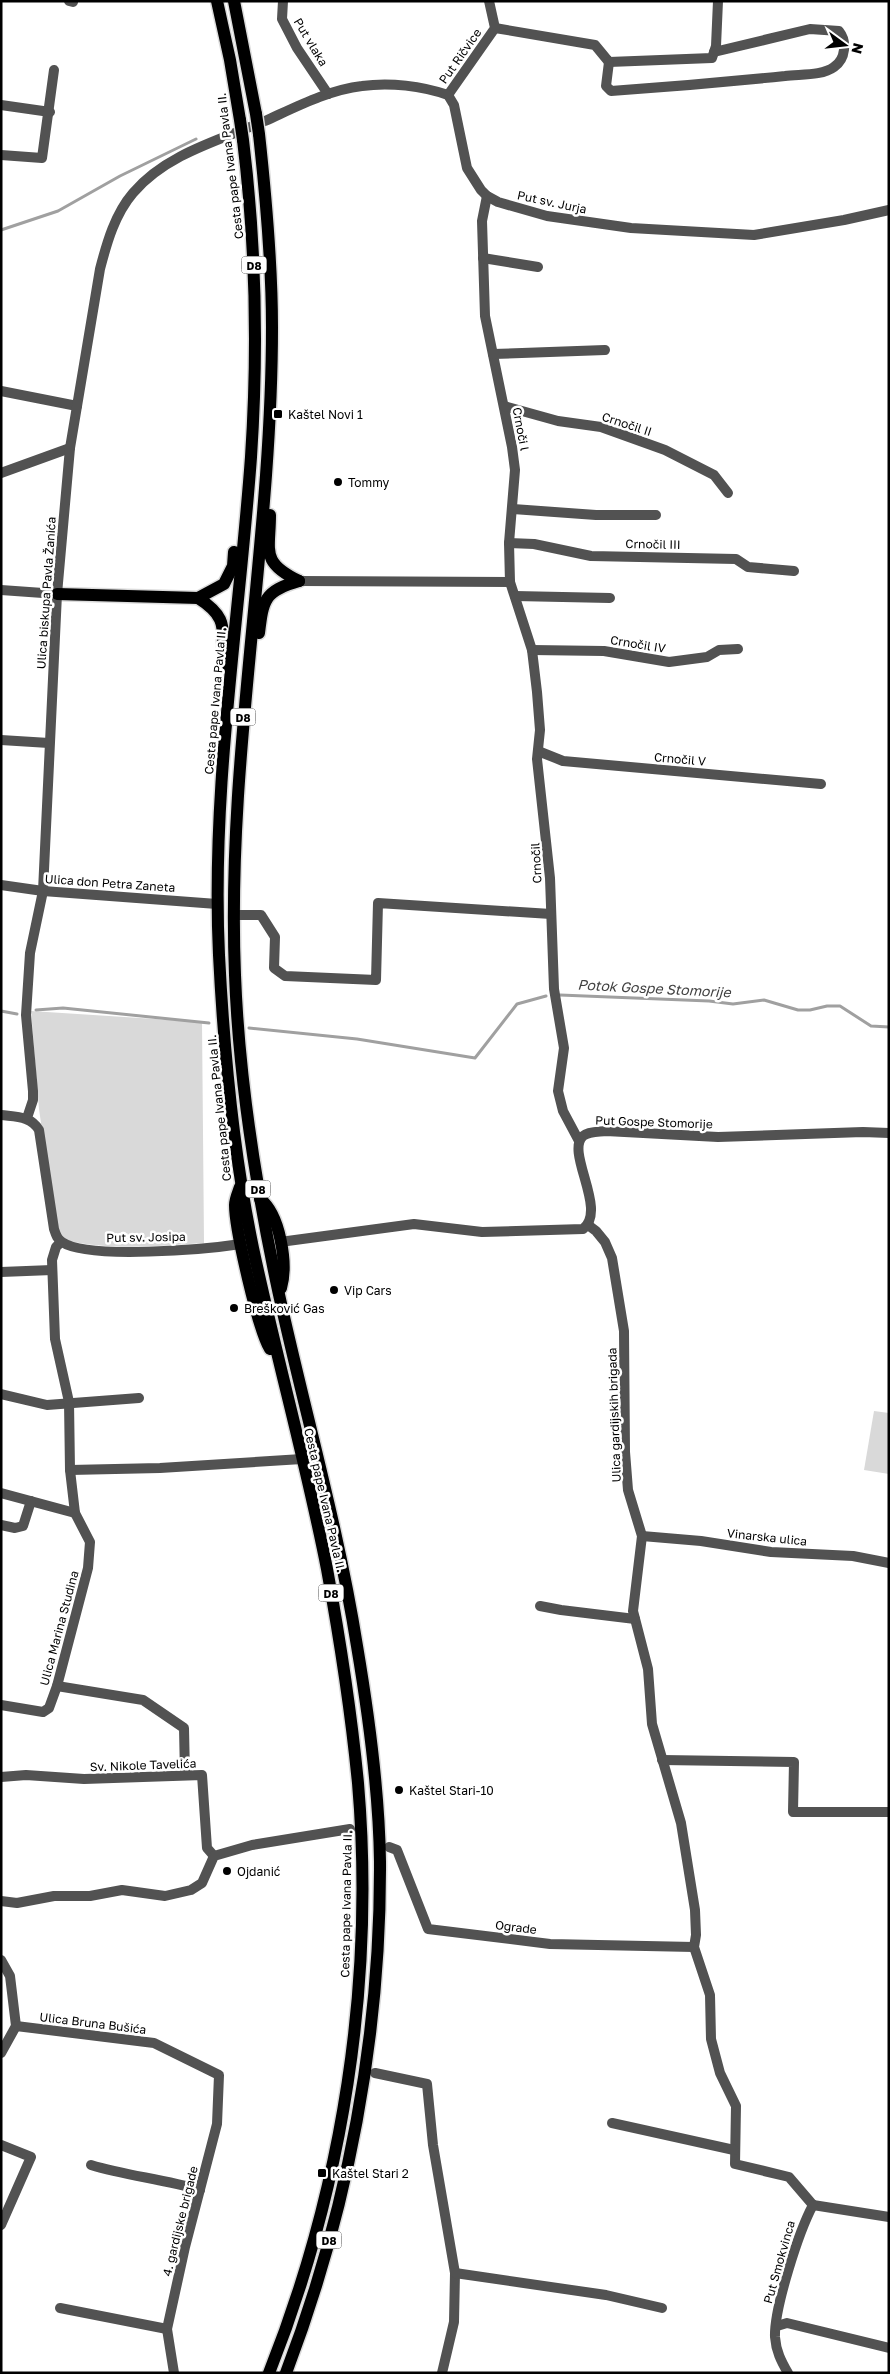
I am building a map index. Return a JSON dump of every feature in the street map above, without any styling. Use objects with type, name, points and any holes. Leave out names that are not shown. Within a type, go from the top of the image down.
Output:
[{"type":"main road","name":"Cesta pape Ivana Pavla II.","points":[[217,1],[230,60],[240,120],[237,138],[255,283],[255,390],[220,807],[216,904],[227,1074],[241,1184],[252,1245],[326,1564],[350,1708],[360,1829],[361,1943],[353,2036],[337,2140],[311,2250],[287,2324],[268,2373]]},
{"type":"main road","name":"Cesta pape Ivana Pavla II.","points":[[234,1],[259,134],[269,259],[272,330],[263,500],[233,851],[237,1010],[249,1126],[260,1199],[279,1295],[317,1454],[357,1642],[374,1772],[380,1863],[375,1970],[360,2108],[324,2260],[286,2373]]},
{"type":"main road","points":[[263,500],[270,516],[268,551],[276,566],[285,574],[298,580]]},
{"type":"main road","points":[[198,598],[224,584],[229,577],[233,566],[238,526],[246,515]]},
{"type":"main road","points":[[249,650],[259,634],[263,605],[272,593],[284,585],[298,580]]},
{"type":"main road","points":[[57,594],[198,598],[210,605],[219,617],[224,635],[224,653],[231,669]]},
{"type":"main road","points":[[241,1184],[235,1206],[241,1244],[263,1332],[268,1345],[279,1359]]},
{"type":"main road","points":[[260,1199],[272,1210],[280,1242],[284,1272],[279,1295]]},
{"type":"main road","points":[[259,2373],[287,2324]]},
{"type":"main road","points":[[295,2373],[299,2339]]},
{"type":"street","points":[[68,1],[73,2]]},
{"type":"street","name":"Put vlaka","points":[[282,1],[282,18],[297,48],[328,94]]},
{"type":"street","name":"Put Ričvice","points":[[448,95],[495,28],[489,1]]},
{"type":"street","points":[[609,62],[712,58],[716,46],[718,1]]},
{"type":"street","points":[[495,28],[595,45],[609,62],[606,86],[611,92],[824,72],[835,67],[844,50],[845,38],[839,30],[810,29],[714,52]]},
{"type":"street","points":[[1,155],[42,158],[50,112],[54,70]]},
{"type":"street","points":[[237,138],[328,94],[362,86],[413,87],[448,95]]},
{"type":"street","name":"Put sv. Jurja","points":[[448,95],[454,105],[467,168],[473,180],[487,196],[498,202],[547,216],[631,228],[754,235],[844,220],[889,210]]},
{"type":"street","points":[[1,105],[50,112]]},
{"type":"street","name":"Ulica biskupa Pavla Žanića","points":[[27,1118],[33,1100],[33,1091],[26,1015],[30,953],[43,891],[57,594],[70,448],[100,269],[108,241],[118,217],[133,193],[162,167],[191,151],[237,138]]},
{"type":"street","name":"Crnoči l","points":[[487,196],[482,221],[485,316],[515,470],[509,543],[510,582]]},
{"type":"street","points":[[483,258],[538,267]]},
{"type":"street","points":[[493,354],[605,350]]},
{"type":"street","points":[[1,391],[76,406]]},
{"type":"street","name":"Crnočil II","points":[[504,406],[558,421],[601,427],[665,450],[714,474],[728,493]]},
{"type":"street","points":[[1,473],[70,448]]},
{"type":"street","points":[[513,509],[596,515],[656,515]]},
{"type":"street","name":"Crnočil III","points":[[509,543],[534,544],[591,556],[736,559],[748,567],[794,571]]},
{"type":"street","points":[[298,580],[510,582]]},
{"type":"street","name":"Crnočil","points":[[510,582],[532,650],[540,730],[538,750],[550,878],[554,989],[564,1048],[558,1091],[563,1111],[580,1141]]},
{"type":"street","points":[[1,590],[57,594]]},
{"type":"street","points":[[515,596],[610,598]]},
{"type":"street","name":"Crnočil IV","points":[[532,650],[604,651],[669,662],[707,657],[719,650],[738,650]]},
{"type":"street","points":[[1,740],[49,743]]},
{"type":"street","name":"Crnočil V","points":[[538,750],[563,761],[821,784]]},
{"type":"street","name":"Ulica don Petra Zaneta","points":[[1,885],[43,891],[216,904]]},
{"type":"street","points":[[234,915],[260,915],[275,937],[274,968],[285,976],[376,980],[378,903],[551,914]]},
{"type":"street","points":[[1,1115],[27,1118],[39,1130],[54,1229],[61,1242]]},
{"type":"street","name":"Put Gospe Stomorije","points":[[580,1141],[583,1136],[590,1133],[606,1131],[718,1137],[863,1132],[889,1133]]},
{"type":"street","points":[[280,1242],[414,1224],[482,1232],[575,1231],[588,1225],[591,1216],[586,1179],[578,1150],[580,1141]]},
{"type":"street","name":"Ulica gardijskih brigada","points":[[588,1225],[596,1231],[604,1242],[613,1267],[624,1330],[628,1490],[642,1536],[633,1611],[648,1669],[652,1724],[681,1823],[695,1910],[696,1935],[694,1948],[710,1994],[711,2039],[720,2073],[736,2106],[734,2150]]},
{"type":"street","name":"Put sv. Josipa","points":[[61,1242],[67,1245],[110,1252],[155,1252],[241,1244]]},
{"type":"street","name":"Ulica Marina Studina","points":[[1,1705],[43,1712],[49,1708],[57,1686],[88,1568],[90,1542],[75,1513],[70,1470],[69,1402],[55,1339],[52,1270],[56,1247],[61,1242]]},
{"type":"street","points":[[1,1272],[52,1270]]},
{"type":"street","points":[[1,1394],[47,1405],[140,1398]]},
{"type":"street","points":[[70,1470],[160,1468],[302,1459]]},
{"type":"street","points":[[1,1493],[75,1513]]},
{"type":"street","points":[[1,1524],[15,1528],[23,1526],[30,1501]]},
{"type":"street","name":"Vinarska ulica","points":[[642,1536],[701,1541],[771,1552],[853,1556],[889,1563]]},
{"type":"street","points":[[540,1606],[635,1619]]},
{"type":"street","points":[[57,1686],[143,1700],[184,1728],[185,1775]]},
{"type":"street","points":[[662,1760],[794,1762],[793,1812],[889,1812]]},
{"type":"street","name":"Sv. Nikole Tavelića","points":[[1,1777],[26,1775],[84,1779],[202,1775],[207,1848],[214,1856]]},
{"type":"street","points":[[1,1901],[17,1903],[54,1896],[90,1896],[122,1890],[165,1896],[191,1890],[202,1883],[214,1856],[252,1845],[350,1829]]},
{"type":"street","name":"Ograde","points":[[389,1847],[397,1850],[428,1930],[550,1944],[694,1948]]},
{"type":"street","points":[[1,1960],[10,1976],[16,2026],[1,2053]]},
{"type":"street","name":"Ulica Bruna Bušića","points":[[16,2026],[154,2043],[219,2075]]},
{"type":"street","points":[[375,2073],[427,2084],[433,2145],[455,2273],[454,2322],[442,2373]]},
{"type":"street","name":"4. gardijske brigade","points":[[174,2373],[167,2329],[185,2247],[217,2124],[219,2075]]},
{"type":"street","points":[[612,2124],[734,2150],[735,2164],[790,2177],[813,2205],[889,2217]]},
{"type":"street","points":[[1,2145],[31,2157],[1,2225]]},
{"type":"street","points":[[92,2165],[124,2175],[167,2180],[200,2190]]},
{"type":"street","name":"Put Smokvinca","points":[[788,2373],[779,2358],[775,2336],[776,2319],[802,2225],[813,2205]]},
{"type":"street","points":[[455,2273],[606,2295],[662,2308]]},
{"type":"street","points":[[60,2308],[167,2329]]},
{"type":"street","points":[[776,2326],[787,2323],[889,2348]]},
{"type":"shaded area","points":[[31,1011],[202,1022],[204,1243],[117,1247],[65,1240],[55,1222],[39,1109]]},
{"type":"shaded area","points":[[874,1411],[889,1413],[889,1474],[864,1470]]},
{"type":"waterway","points":[[1,230],[58,211],[120,176],[196,139]]},
{"type":"waterway","name":"Potok Gospe Stomorije","points":[[560,995],[709,1001],[733,1004],[764,1000],[798,1010],[840,1006],[871,1026],[889,1027]]},
{"type":"waterway","name":"Potok Gospe Stomorije","points":[[249,1028],[357,1039],[475,1058],[517,1004],[546,996]]},
{"type":"waterway","name":"Potok Gospe Stomorije","points":[[36,1010],[63,1008],[209,1023]]},
{"type":"waterway","name":"Potok Gospe Stomorije","points":[[1,1011],[17,1014]]},
{"type":"place","name":"Kaštel Novi 1","points":[[278,414]]},
{"type":"place","name":"Tommy","points":[[338,482]]},
{"type":"place","name":"Vip Cars","points":[[334,1290]]},
{"type":"place","name":"Brešković Gas","points":[[234,1308]]},
{"type":"place","name":"Kaštel Stari-10","points":[[399,1790]]},
{"type":"place","name":"Ojdanić","points":[[227,1871]]},
{"type":"place","name":"Kaštel Stari 2","points":[[322,2173]]}]
